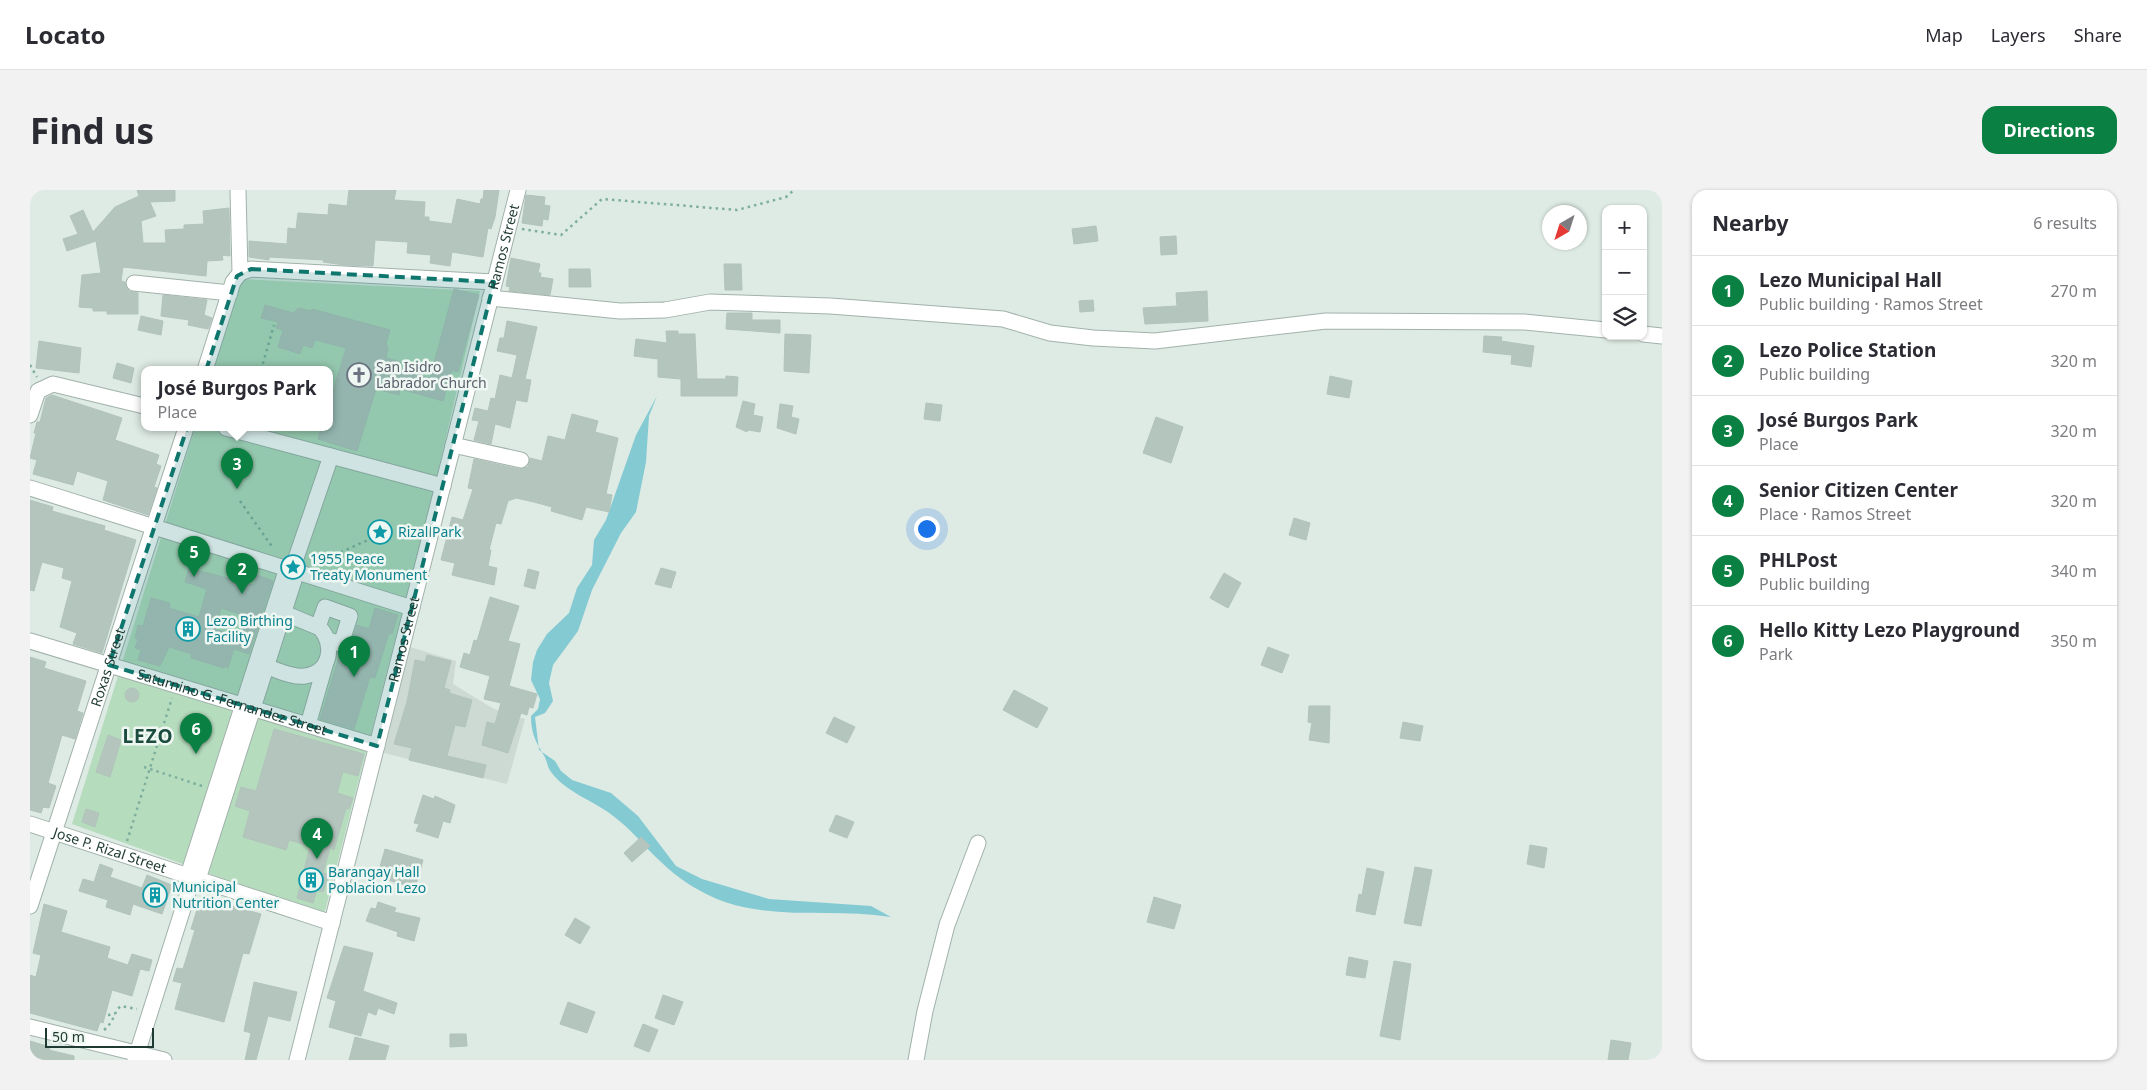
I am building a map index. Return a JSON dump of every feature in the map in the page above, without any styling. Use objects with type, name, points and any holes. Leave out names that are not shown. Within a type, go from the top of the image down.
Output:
[{"type":"street","points":[[206,366],[233,282],[240,272],[238,190]]},
{"type":"street","name":"Ramos Street","points":[[297,1060],[518,190]]},
{"type":"street","points":[[240,272],[251,269],[494,282]]},
{"type":"street","points":[[134,284],[230,293]]},
{"type":"street","points":[[490,298],[620,311],[665,310],[710,302],[830,306],[1003,319],[1050,332],[1093,338],[1155,341],[1326,321],[1524,322],[1602,330]]},
{"type":"street","points":[[1647,334],[1662,336]]},
{"type":"street","points":[[30,415],[36,395],[42,387],[53,384],[141,405]]},
{"type":"street","name":"Roxas Street","points":[[30,906],[185,431]]},
{"type":"street","points":[[237,431],[443,486]]},
{"type":"street","points":[[453,445],[521,460]]},
{"type":"street","points":[[136,1057],[193,877],[200,872],[248,707],[331,456]]},
{"type":"street","points":[[30,488],[293,567],[412,608]]},
{"type":"street","points":[[193,877],[190,869],[215,790],[266,667],[284,614],[293,567]]},
{"type":"street","points":[[318,626],[325,607],[350,616],[341,644],[328,640]]},
{"type":"street","points":[[284,614],[318,626],[328,640],[329,653],[308,725]]},
{"type":"street","name":"Saturnino G. Fernandez Street","points":[[30,641],[377,746]]},
{"type":"street","points":[[266,667],[305,676],[321,669],[327,661]]},
{"type":"street","name":"Jose P. Rizal Street","points":[[30,824],[332,923]]},
{"type":"street","points":[[916,1060],[925,1011],[946,925],[978,843]]},
{"type":"street","points":[[30,1027],[136,1057],[164,1060]]},
{"type":"path","points":[[508,227],[561,236],[602,199],[737,210],[786,197],[794,190]]},
{"type":"path","points":[[262,366],[274,325]]},
{"type":"path","points":[[240,501],[293,567],[370,539]]},
{"type":"path","points":[[122,854],[176,685]]},
{"type":"path","points":[[144,768],[215,790]]},
{"type":"path","points":[[99,1033],[112,1022],[121,1006],[150,1012]]},
{"type":"path","points":[[108,1015],[115,1014]]},
{"type":"highlighted area","points":[[251,269],[494,282],[377,746],[109,665],[237,276]]},
{"type":"shaded area","points":[[410,647],[456,661],[453,684],[494,709],[525,719],[507,784],[384,753]]},
{"type":"green space","points":[[241,279],[480,291],[432,497],[324,915],[72,824],[194,431],[333,431],[333,366],[214,366]]},
{"type":"water","points":[[657,396],[649,416],[646,462],[636,512],[621,533],[592,590],[578,631],[553,665],[549,683],[553,701],[545,713],[535,717],[539,746],[531,722],[531,716],[538,709],[540,699],[531,680],[533,662],[537,650],[547,634],[569,613],[577,588],[592,565],[594,540],[606,520],[636,435]]},
{"type":"water","points":[[542,752],[555,761],[561,771],[572,780],[611,793],[638,816],[676,866],[702,879],[769,899],[871,906],[891,917],[849,913],[766,911],[725,902],[708,895],[683,880],[668,868],[619,820],[572,791],[557,779],[551,772]]},
{"type":"building","points":[[137,190],[175,190],[175,201],[150,202],[156,216],[141,221],[143,243],[166,243],[165,230],[184,229],[184,225],[204,224],[203,211],[229,208],[230,256],[222,255],[223,260],[207,261],[206,276],[123,267],[121,281],[125,282],[129,291],[138,293],[138,314],[107,314],[107,311],[93,311],[93,308],[79,307],[82,275],[101,273],[96,241],[67,251],[63,239],[78,234],[70,216],[83,210],[93,232],[115,207],[139,196]]},
{"type":"building","points":[[349,190],[396,190],[394,200],[425,202],[424,217],[429,217],[429,221],[452,224],[457,199],[480,204],[481,199],[483,199],[484,190],[499,190],[495,217],[491,229],[488,228],[483,257],[452,252],[450,266],[430,263],[431,255],[407,253],[408,242],[375,240],[373,266],[344,265],[323,262],[324,260],[269,257],[269,260],[249,257],[249,241],[287,244],[288,228],[296,229],[298,213],[328,215],[329,204],[347,206]]},
{"type":"building","points":[[526,195],[545,197],[544,205],[550,206],[548,220],[543,219],[542,226],[522,223]]},
{"type":"building","points":[[1096,226],[1098,241],[1074,244],[1072,229]]},
{"type":"building","points":[[1176,236],[1177,254],[1161,255],[1160,237]]},
{"type":"building","points":[[511,258],[540,264],[538,273],[541,273],[540,277],[553,279],[550,295],[509,291],[510,287],[506,286]]},
{"type":"building","points":[[724,264],[741,264],[742,290],[725,290]]},
{"type":"building","points":[[569,269],[590,269],[591,287],[569,287]]},
{"type":"building","points":[[454,289],[479,295],[458,372],[452,370],[443,401],[400,389],[399,395],[376,389],[357,451],[318,439],[320,431],[333,431],[333,391],[346,348],[315,340],[312,348],[303,345],[300,354],[278,347],[283,330],[276,328],[278,322],[261,318],[265,305],[293,313],[299,308],[311,311],[312,309],[390,330],[386,343],[388,349],[386,358],[401,362],[399,369],[430,378]]},
{"type":"building","points":[[1207,291],[1208,321],[1145,324],[1143,308],[1177,306],[1176,293]]},
{"type":"building","points":[[163,295],[207,300],[204,315],[212,318],[208,329],[188,325],[189,320],[161,316]]},
{"type":"building","points":[[1093,300],[1094,311],[1080,312],[1079,301]]},
{"type":"building","points":[[727,313],[752,313],[752,320],[780,320],[780,333],[726,329]]},
{"type":"building","points":[[141,316],[163,321],[161,335],[138,330]]},
{"type":"building","points":[[507,321],[537,327],[525,379],[531,380],[527,402],[516,400],[510,428],[495,424],[491,444],[474,440],[479,421],[472,420],[475,408],[488,411],[491,398],[495,399],[500,375],[512,378],[517,355],[497,351],[500,338],[504,338]]},
{"type":"building","points":[[666,331],[678,331],[678,334],[695,334],[697,379],[726,379],[726,376],[738,377],[737,396],[681,396],[681,379],[658,377],[658,359],[634,356],[636,339],[667,343]]},
{"type":"building","points":[[785,334],[811,335],[809,373],[784,371]]},
{"type":"building","points":[[1484,336],[1502,337],[1501,341],[1534,346],[1531,367],[1511,364],[1512,355],[1483,352]]},
{"type":"building","points":[[39,341],[81,348],[79,373],[36,368]]},
{"type":"building","points":[[117,363],[134,368],[131,383],[113,378]]},
{"type":"building","points":[[1330,376],[1352,381],[1349,398],[1327,394]]},
{"type":"building","points":[[52,395],[122,418],[115,440],[159,455],[156,464],[161,466],[154,487],[157,488],[148,515],[103,500],[108,481],[77,471],[73,485],[33,474],[37,460],[30,458],[36,433],[34,433],[37,422],[40,422],[46,398]]},
{"type":"building","points":[[743,401],[755,404],[753,415],[763,417],[760,432],[748,430],[747,432],[736,427]]},
{"type":"building","points":[[926,403],[942,405],[940,421],[924,419]]},
{"type":"building","points":[[780,404],[793,406],[791,417],[799,419],[796,434],[777,428]]},
{"type":"building","points":[[572,414],[598,421],[595,432],[618,438],[606,494],[612,495],[609,512],[586,507],[582,520],[551,511],[552,507],[534,502],[516,498],[508,501],[501,524],[496,523],[489,550],[491,550],[488,566],[497,568],[494,585],[452,575],[455,563],[441,560],[452,517],[463,520],[473,489],[468,488],[474,459],[519,469],[528,467],[530,458],[542,461],[548,436],[565,440]]},
{"type":"building","points":[[1156,417],[1183,427],[1171,463],[1143,453]]},
{"type":"building","points":[[30,500],[53,507],[52,511],[105,526],[104,530],[136,540],[102,653],[73,644],[77,633],[60,627],[72,581],[62,578],[64,568],[42,562],[34,591],[30,590]]},
{"type":"building","points":[[1294,518],[1310,523],[1306,540],[1289,535]]},
{"type":"building","points":[[189,568],[254,585],[257,575],[273,581],[249,654],[234,649],[228,668],[191,658],[192,654],[169,647],[160,666],[138,660],[141,650],[135,648],[138,639],[135,638],[138,625],[143,626],[151,598],[170,603],[169,608],[199,617],[207,589],[185,582]],"holes":[[[221,608],[246,616],[239,637],[215,629]]]},
{"type":"building","points":[[661,568],[676,572],[671,588],[655,584]]},
{"type":"building","points":[[528,569],[539,572],[535,589],[524,586]]},
{"type":"building","points":[[1224,573],[1241,583],[1228,608],[1210,598]]},
{"type":"building","points":[[490,597],[519,606],[508,641],[520,644],[509,686],[537,694],[533,708],[529,707],[527,715],[521,713],[508,753],[482,745],[487,722],[495,724],[501,703],[484,699],[490,676],[460,667],[464,653],[470,655],[474,640],[477,641]]},
{"type":"building","points":[[375,608],[398,615],[392,634],[389,633],[375,678],[370,677],[354,729],[320,719],[340,653],[347,651],[350,647],[357,625],[369,629]]},
{"type":"building","points":[[1268,647],[1289,655],[1282,673],[1261,665]]},
{"type":"building","points":[[427,655],[451,661],[444,688],[450,690],[449,693],[472,700],[465,727],[455,725],[447,756],[486,765],[483,778],[409,760],[412,748],[394,744],[407,702],[415,660],[425,662]]},
{"type":"building","points":[[30,657],[46,662],[44,668],[86,681],[77,711],[83,713],[75,739],[62,735],[48,783],[56,786],[49,808],[43,807],[41,813],[30,810]]},
{"type":"building","points":[[132,688],[137,690],[139,695],[137,700],[132,702],[127,700],[125,695],[127,690]]},
{"type":"building","points":[[1014,690],[1048,708],[1037,728],[1003,710]]},
{"type":"building","points":[[1309,706],[1330,706],[1329,743],[1309,740],[1312,723],[1308,722]]},
{"type":"building","points":[[834,717],[855,727],[847,743],[826,733]]},
{"type":"building","points":[[1403,722],[1423,726],[1420,741],[1400,738]]},
{"type":"building","points":[[274,729],[364,754],[358,776],[343,772],[337,793],[353,798],[349,809],[346,808],[334,850],[330,848],[323,873],[329,874],[323,892],[317,890],[313,903],[297,898],[310,846],[289,840],[286,850],[243,837],[250,811],[235,806],[241,787],[256,791]]},
{"type":"building","points":[[108,735],[121,740],[110,777],[96,772]]},
{"type":"building","points":[[423,795],[434,799],[435,796],[455,805],[450,823],[443,821],[438,838],[416,831],[419,824],[414,823]]},
{"type":"building","points":[[86,809],[99,813],[95,827],[82,822]]},
{"type":"building","points":[[836,815],[854,822],[847,838],[829,831]]},
{"type":"building","points":[[641,837],[650,846],[632,862],[624,853]]},
{"type":"building","points":[[1530,845],[1547,848],[1544,868],[1527,864]]},
{"type":"building","points":[[385,849],[423,860],[415,888],[377,877]]},
{"type":"building","points":[[100,864],[113,869],[110,877],[142,888],[147,875],[172,885],[162,914],[133,904],[130,915],[106,907],[108,900],[79,891],[83,879],[94,882]]},
{"type":"building","points":[[1415,867],[1432,870],[1421,926],[1404,923]]},
{"type":"building","points":[[1367,868],[1384,872],[1375,915],[1356,911],[1359,894],[1362,895]]},
{"type":"building","points":[[1154,897],[1181,905],[1174,929],[1147,922]]},
{"type":"building","points":[[209,900],[261,914],[249,954],[243,953],[224,1022],[175,1009],[182,983],[173,981],[177,968],[183,969],[195,930],[191,929],[199,903],[207,906]]},
{"type":"building","points":[[378,902],[396,908],[394,912],[420,918],[414,941],[397,936],[398,932],[366,921],[371,908],[376,909]]},
{"type":"building","points":[[44,904],[67,911],[61,932],[110,947],[107,958],[128,965],[132,954],[152,960],[149,971],[140,969],[132,996],[112,990],[103,1023],[100,1022],[97,1031],[30,1013],[30,975],[36,977],[41,955],[33,953]]},
{"type":"building","points":[[575,918],[590,927],[580,944],[565,935]]},
{"type":"building","points":[[344,946],[373,953],[363,991],[397,1003],[394,1014],[378,1008],[376,1015],[368,1012],[361,1036],[329,1027],[336,1001],[327,998]]},
{"type":"building","points":[[1349,957],[1368,961],[1365,978],[1346,975]]},
{"type":"building","points":[[1394,961],[1411,964],[1400,1040],[1380,1036]]},
{"type":"building","points":[[254,982],[297,992],[290,1021],[268,1016],[256,1060],[245,1060],[251,1033],[244,1031]]},
{"type":"building","points":[[663,995],[683,1002],[674,1025],[655,1018]]},
{"type":"building","points":[[568,1002],[595,1012],[587,1033],[560,1024]]},
{"type":"building","points":[[643,1024],[658,1030],[649,1052],[634,1046]]},
{"type":"building","points":[[450,1034],[466,1034],[467,1046],[450,1047]]},
{"type":"building","points":[[355,1037],[389,1046],[385,1060],[349,1060]]},
{"type":"building","points":[[1611,1040],[1631,1043],[1628,1060],[1608,1060]]},
{"type":"building","points":[[30,1041],[50,1047],[49,1050],[74,1056],[74,1060],[30,1060]]},
{"type":"place","name":"San Isidro Labrador Church","points":[[359,375]]},
{"type":"place","name":"José Burgos Park","points":[[237,489]]},
{"type":"place","name":"Rizal Park","points":[[380,532]]},
{"type":"place","name":"1955 Peace Treaty Monument","points":[[293,567]]},
{"type":"place","name":"PHLPost","points":[[194,577]]},
{"type":"place","name":"Lezo Police Station","points":[[242,594]]},
{"type":"place","name":"Lezo Birthing Facility","points":[[188,629]]},
{"type":"place","name":"Lezo Municipal Hall","points":[[354,677]]},
{"type":"place","name":"Hello Kitty Lezo Playground","points":[[196,754]]},
{"type":"place","name":"Senior Citizen Center","points":[[317,859]]},
{"type":"place","name":"Barangay Hall Poblacion Lezo","points":[[311,880]]},
{"type":"place","name":"Municipal Nutrition Center","points":[[155,895]]},
{"type":"district","name":"LEZO","points":[[148,736]]}]
